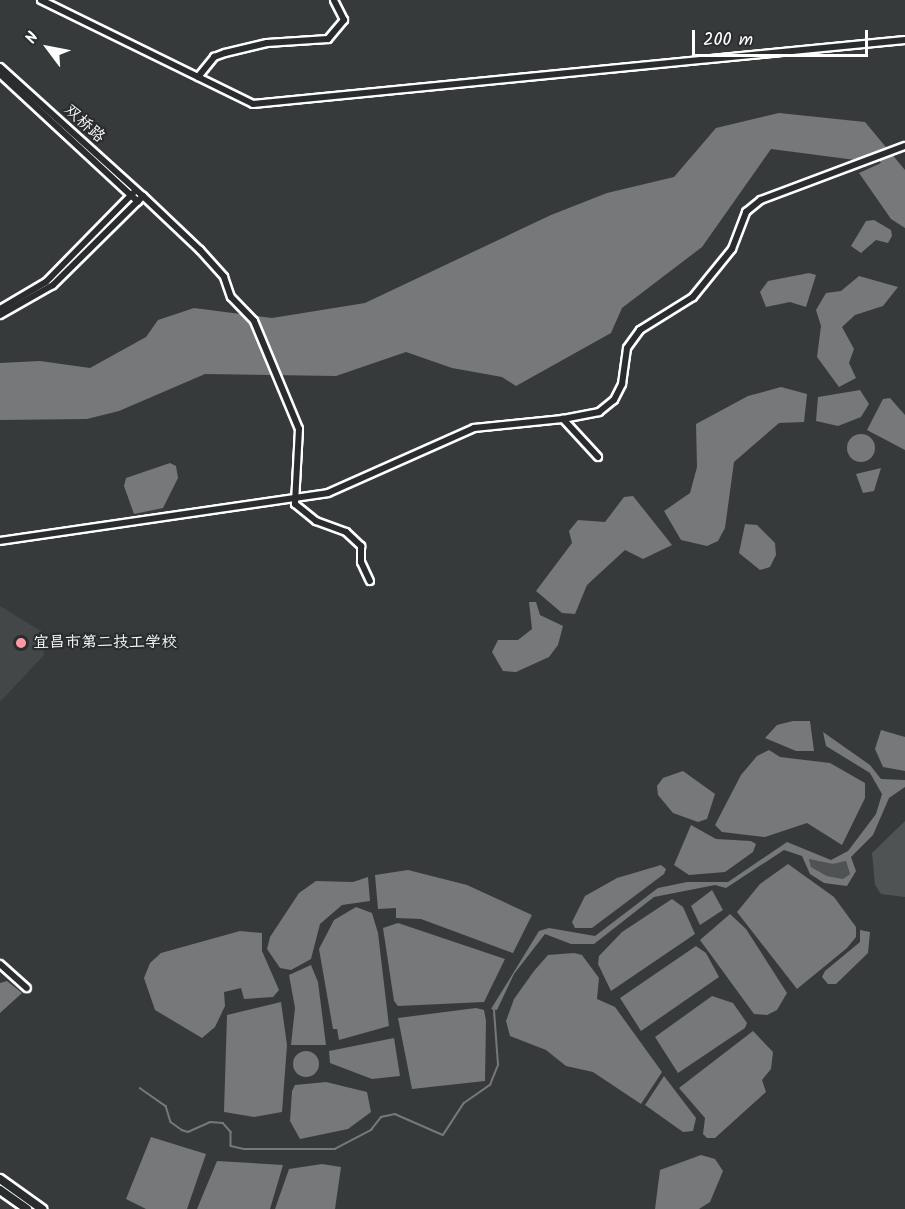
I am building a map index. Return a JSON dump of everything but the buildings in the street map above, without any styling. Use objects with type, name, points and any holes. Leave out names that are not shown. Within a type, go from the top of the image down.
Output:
[{"type":"main road","points":[[0,1179],[42,1209]]},
{"type":"main road","points":[[0,1190],[22,1208]]},
{"type":"street","points":[[40,0],[240,99],[267,104],[535,72],[905,40]]},
{"type":"street","points":[[198,77],[214,57],[225,52],[267,43],[328,39],[344,20],[334,0]]},
{"type":"street","name":"双桥路","points":[[0,67],[134,193],[138,202]]},
{"type":"street","name":"双桥路","points":[[0,74],[134,193],[144,196],[200,250],[224,277],[231,297],[254,321],[299,429],[293,498]]},
{"type":"street","points":[[0,541],[328,493],[474,428],[563,419],[599,412],[614,400],[622,384],[627,348],[640,330],[693,297],[732,249],[746,212],[761,200],[905,146]]},
{"type":"street","points":[[0,309],[46,282],[134,193]]},
{"type":"street","points":[[0,315],[53,285],[144,196]]},
{"type":"street","points":[[563,419],[597,457]]},
{"type":"street","points":[[293,498],[316,521],[346,532],[360,546],[361,562],[370,581]]},
{"type":"street","points":[[0,964],[27,988]]},
{"type":"shaded area","points":[[779,113],[865,122],[905,170],[905,228],[891,219],[859,173],[881,163],[876,157],[863,161],[771,149],[702,247],[622,308],[611,333],[516,386],[502,377],[452,368],[406,352],[336,376],[205,374],[119,411],[87,419],[0,420],[0,363],[40,361],[90,368],[146,337],[158,320],[194,308],[272,318],[365,303],[551,215],[607,193],[674,177],[716,128]]},
{"type":"shaded area","points":[[874,220],[891,230],[892,236],[888,243],[876,240],[861,253],[851,246],[866,221]]},
{"type":"shaded area","points":[[809,273],[816,275],[806,307],[790,302],[766,307],[760,292],[768,281]]},
{"type":"shaded area","points":[[859,276],[898,287],[883,306],[855,315],[842,327],[854,349],[849,363],[856,378],[839,387],[817,357],[821,326],[816,310],[826,293],[841,291]]},
{"type":"shaded area","points":[[781,387],[807,394],[804,422],[779,423],[734,462],[725,528],[718,541],[707,546],[681,540],[664,511],[690,493],[697,467],[696,424],[748,396]]},
{"type":"shaded area","points":[[860,390],[869,404],[861,417],[838,426],[816,421],[818,397]]},
{"type":"shaded area","points":[[890,398],[905,415],[905,450],[867,430],[883,399]]},
{"type":"shaded area","points":[[861,434],[871,438],[875,448],[871,458],[861,462],[851,458],[847,448],[851,438]]},
{"type":"shaded area","points":[[170,463],[176,466],[178,478],[163,508],[134,514],[124,486],[126,478]]},
{"type":"shaded area","points":[[881,468],[874,491],[863,493],[856,474]]},
{"type":"shaded area","points":[[633,496],[672,545],[643,559],[625,550],[587,585],[575,614],[562,613],[536,591],[572,543],[569,531],[578,520],[605,522],[624,497]]},
{"type":"shaded area","points":[[745,524],[757,525],[775,543],[776,555],[770,567],[760,570],[739,553]]},
{"type":"shaded area","points":[[529,602],[536,602],[540,615],[563,626],[558,645],[549,657],[516,672],[503,671],[492,652],[498,640],[518,640],[532,629]]},
{"type":"shaded area","name":"宜昌市第二技工学校","points":[[0,606],[41,631],[44,655],[0,702]]},
{"type":"shaded area","points":[[793,721],[810,721],[814,751],[796,751],[765,738],[777,725]]},
{"type":"shaded area","points":[[881,730],[905,737],[905,771],[883,767],[875,749]]},
{"type":"shaded area","points":[[823,732],[870,765],[881,779],[905,780],[905,787],[889,798],[873,835],[851,857],[856,871],[847,886],[824,883],[810,874],[802,856],[784,850],[726,888],[715,885],[654,897],[594,944],[571,944],[545,934],[514,974],[497,1010],[491,1009],[539,931],[549,928],[595,936],[658,888],[687,882],[728,882],[787,842],[831,860],[848,851],[876,814],[882,794],[870,773],[826,746]],"holes":[[[809,859],[833,864],[846,861],[850,874],[843,879],[827,876],[811,867]]]},
{"type":"shaded area","points":[[769,750],[780,757],[830,763],[865,783],[865,798],[842,845],[807,823],[765,837],[722,832],[715,825],[741,775],[757,756]]},
{"type":"shaded area","points":[[683,771],[715,794],[707,819],[698,822],[673,813],[658,795],[657,786],[663,778]]},
{"type":"shaded area","points":[[905,821],[905,897],[881,894],[875,885],[872,853]]},
{"type":"shaded area","points":[[691,825],[716,839],[751,841],[756,844],[753,852],[725,872],[689,875],[674,865]]},
{"type":"shaded area","points":[[809,858],[833,864],[846,861],[850,874],[843,879],[827,876],[811,867]]},
{"type":"shaded area","points":[[788,864],[834,897],[856,927],[856,937],[847,948],[797,989],[737,912],[760,884]]},
{"type":"shaded area","points":[[661,865],[666,869],[664,874],[592,928],[575,928],[572,922],[585,896],[617,878]]},
{"type":"shaded area","points":[[408,870],[467,885],[532,915],[513,953],[421,919],[396,918],[396,908],[378,909],[375,875]]},
{"type":"shaded area","points":[[368,877],[370,901],[342,905],[320,924],[311,959],[291,970],[280,968],[267,949],[270,937],[299,893],[316,881],[353,882]]},
{"type":"shaded area","points":[[712,890],[723,910],[700,925],[691,906]]},
{"type":"shaded area","points":[[672,899],[683,907],[695,934],[611,991],[598,964],[599,956],[622,932]]},
{"type":"shaded area","points":[[356,907],[372,913],[378,933],[389,1026],[339,1040],[337,1029],[333,1029],[319,949],[334,920]]},
{"type":"shaded area","points":[[730,914],[746,929],[787,993],[777,1010],[767,1015],[754,1014],[700,940]]},
{"type":"shaded area","points":[[398,923],[505,959],[484,1002],[398,1006],[394,1001],[383,928]]},
{"type":"shaded area","points":[[860,930],[870,932],[868,953],[836,984],[828,984],[822,977],[825,971],[860,942]]},
{"type":"shaded area","points":[[240,931],[262,933],[262,951],[279,990],[273,997],[244,999],[241,988],[224,992],[225,1006],[215,1027],[202,1038],[155,1010],[144,978],[150,963],[161,953]]},
{"type":"shaded area","points":[[696,946],[706,953],[719,977],[641,1031],[620,998]]},
{"type":"shaded area","points":[[574,953],[582,955],[599,978],[597,999],[615,1007],[662,1072],[641,1104],[593,1072],[566,1066],[546,1050],[510,1036],[506,1021],[514,999],[534,971],[548,955]]},
{"type":"shaded area","points":[[311,965],[318,982],[326,1045],[291,1045],[295,1008],[289,975]]},
{"type":"shaded area","points":[[7,981],[22,993],[0,1013],[0,983]]},
{"type":"shaded area","points":[[712,996],[733,1003],[747,1023],[745,1028],[678,1073],[655,1037]]},
{"type":"shaded area","points":[[281,1002],[287,1045],[282,1112],[254,1117],[224,1112],[227,1015]]},
{"type":"shaded area","points":[[476,1008],[484,1010],[486,1021],[485,1081],[412,1089],[398,1018]]},
{"type":"shaded area","points":[[753,1031],[773,1052],[771,1069],[762,1080],[766,1092],[715,1138],[707,1138],[703,1134],[705,1118],[679,1088]]},
{"type":"shaded area","points":[[394,1038],[400,1076],[372,1079],[330,1063],[329,1051]]},
{"type":"shaded area","points":[[306,1051],[315,1055],[319,1064],[315,1073],[306,1077],[297,1073],[293,1064],[297,1055]]},
{"type":"shaded area","points":[[664,1076],[696,1118],[693,1131],[683,1132],[645,1105]]},
{"type":"shaded area","points":[[326,1082],[367,1092],[371,1112],[348,1129],[300,1139],[290,1121],[292,1091],[295,1085]]},
{"type":"shaded area","points":[[151,1137],[206,1154],[187,1209],[146,1209],[126,1199]]},
{"type":"shaded area","points":[[701,1155],[715,1159],[723,1171],[710,1202],[699,1209],[655,1209],[660,1170]]},
{"type":"shaded area","points":[[217,1161],[283,1165],[270,1209],[197,1209]]},
{"type":"shaded area","points":[[322,1164],[341,1167],[335,1209],[275,1209],[289,1169]]},
{"type":"waterway","points":[[140,1088],[166,1106],[171,1122],[182,1130],[188,1132],[210,1122],[223,1123],[231,1132],[231,1146],[244,1149],[335,1149],[371,1130],[381,1117],[395,1114],[443,1135],[464,1103],[490,1085],[498,1065],[494,1010]]},
{"type":"place","name":"宜昌市第二技工学校","points":[[21,643]]}]
